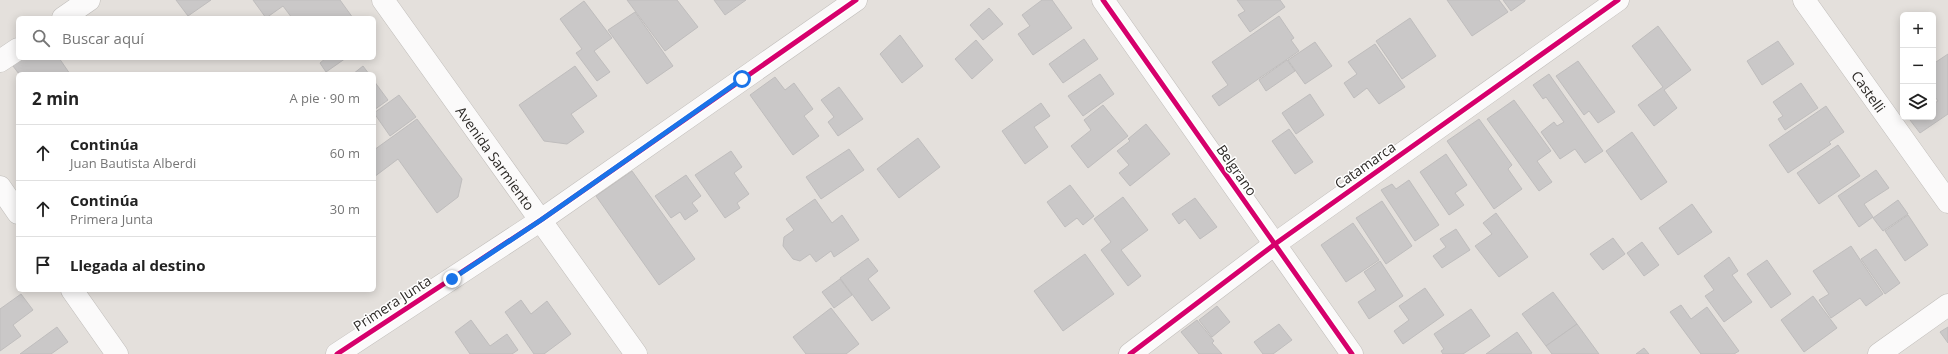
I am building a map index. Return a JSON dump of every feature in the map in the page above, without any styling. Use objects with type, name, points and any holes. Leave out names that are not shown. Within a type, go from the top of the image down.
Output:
[{"type":"street","points":[[66,16],[89,0]]},
{"type":"street","name":"Avenida Sarmiento","points":[[383,0],[636,354]]},
{"type":"street","name":"Primera Junta","points":[[336,354],[541,220],[856,0]]},
{"type":"street","name":"Belgrano","points":[[1103,0],[1352,354]]},
{"type":"street","name":"Catamarca","points":[[1130,354],[1275,244],[1618,0]]},
{"type":"street","name":"Castelli","points":[[1804,0],[1948,202]]},
{"type":"street","points":[[0,62],[16,50]]},
{"type":"street","points":[[0,187],[16,210]]},
{"type":"street","points":[[73,292],[117,354]]},
{"type":"street","points":[[1879,354],[1948,305]]},
{"type":"building","points":[[176,0],[211,0],[188,16]]},
{"type":"building","points":[[253,0],[340,0],[352,16],[290,16],[283,6],[269,16],[265,16]]},
{"type":"building","points":[[627,0],[677,0],[698,27],[665,51]]},
{"type":"building","points":[[714,0],[746,0],[725,15]]},
{"type":"building","points":[[1042,0],[1052,0],[1072,28],[1033,55],[1018,34],[1030,26],[1022,15]]},
{"type":"building","points":[[1237,0],[1280,0],[1285,7],[1250,32],[1238,15],[1245,11]]},
{"type":"building","points":[[1447,0],[1499,0],[1508,12],[1472,36]]},
{"type":"building","points":[[1503,0],[1525,0],[1525,1],[1511,11]]},
{"type":"building","points":[[584,1],[612,38],[594,51],[610,72],[597,81],[576,53],[582,49],[560,19]]},
{"type":"building","points":[[989,8],[1003,24],[983,40],[970,25]]},
{"type":"building","points":[[635,12],[673,66],[647,84],[608,30]]},
{"type":"building","points":[[1279,16],[1294,38],[1291,40],[1299,51],[1219,106],[1212,96],[1228,85],[1212,62]]},
{"type":"building","points":[[1410,18],[1436,56],[1402,79],[1376,41]]},
{"type":"building","points":[[1658,26],[1691,70],[1664,90],[1677,108],[1654,126],[1638,105],[1663,87],[1632,46]]},
{"type":"building","points":[[900,35],[923,66],[902,83],[880,54]]},
{"type":"building","points":[[1084,39],[1098,59],[1063,83],[1049,64]]},
{"type":"building","points":[[976,40],[993,60],[972,79],[955,59]]},
{"type":"building","points":[[1778,41],[1794,64],[1762,85],[1747,61]]},
{"type":"building","points":[[1315,42],[1332,66],[1305,84],[1288,60]]},
{"type":"building","points":[[1375,44],[1405,87],[1379,104],[1367,88],[1354,98],[1344,83],[1357,74],[1348,62]]},
{"type":"building","points":[[1948,54],[1948,114],[1920,133],[1910,120],[1936,120],[1936,102],[1938,101],[1936,98],[1936,62]]},
{"type":"building","points":[[16,59],[60,60],[69,72],[18,72],[10,62]]},
{"type":"building","points":[[324,60],[343,60],[326,72],[320,63]]},
{"type":"building","points":[[1287,60],[1295,71],[1266,91],[1259,80]]},
{"type":"building","points":[[1578,61],[1615,112],[1598,123],[1589,111],[1584,115],[1556,76]]},
{"type":"building","points":[[363,66],[368,72],[356,72]]},
{"type":"building","points":[[575,66],[597,96],[571,114],[584,132],[567,144],[544,141],[519,105]]},
{"type":"building","points":[[1100,74],[1114,94],[1083,116],[1068,96]]},
{"type":"building","points":[[1549,74],[1603,151],[1585,163],[1575,149],[1560,159],[1541,132],[1554,122],[1557,126],[1564,122],[1546,97],[1543,99],[1533,85]]},
{"type":"building","points":[[775,77],[785,90],[794,83],[813,109],[804,116],[819,136],[793,155],[750,95]]},
{"type":"building","points":[[1801,83],[1818,108],[1785,130],[1778,119],[1783,116],[1773,102]]},
{"type":"building","points":[[376,84],[388,100],[376,109]]},
{"type":"building","points":[[839,87],[863,119],[838,136],[828,122],[834,117],[821,100]]},
{"type":"building","points":[[1310,94],[1324,115],[1296,134],[1282,113]]},
{"type":"building","points":[[399,95],[416,117],[390,136],[376,116],[376,112]]},
{"type":"building","points":[[1514,100],[1551,151],[1537,161],[1552,182],[1539,191],[1487,119]]},
{"type":"building","points":[[1041,103],[1050,116],[1034,127],[1048,147],[1025,164],[1002,131]]},
{"type":"building","points":[[1103,105],[1128,136],[1088,168],[1071,146],[1091,130],[1084,120]]},
{"type":"building","points":[[1826,106],[1844,132],[1829,142],[1831,144],[1788,173],[1769,145]]},
{"type":"building","points":[[417,119],[462,179],[458,197],[437,213],[398,159],[376,176],[376,149]]},
{"type":"building","points":[[1479,119],[1512,165],[1508,169],[1522,189],[1494,209],[1447,141]]},
{"type":"building","points":[[1146,124],[1170,154],[1130,186],[1119,173],[1129,165],[1117,151],[1130,141],[1128,139]]},
{"type":"building","points":[[1289,129],[1313,162],[1295,174],[1272,141]]},
{"type":"building","points":[[1632,132],[1667,182],[1641,200],[1606,151]]},
{"type":"building","points":[[918,138],[940,167],[899,198],[877,169]]},
{"type":"building","points":[[1838,145],[1860,176],[1819,204],[1797,173]]},
{"type":"building","points":[[849,149],[864,170],[821,199],[806,177]]},
{"type":"building","points":[[731,151],[742,167],[734,173],[749,194],[737,203],[740,208],[725,218],[695,175]]},
{"type":"building","points":[[1446,154],[1467,185],[1455,193],[1464,205],[1449,215],[1420,172]]},
{"type":"building","points":[[1876,170],[1889,188],[1864,204],[1873,217],[1859,227],[1838,196]]},
{"type":"building","points":[[632,171],[695,259],[659,285],[596,196]]},
{"type":"building","points":[[686,175],[701,196],[692,203],[698,211],[685,220],[680,212],[671,218],[655,196]]},
{"type":"building","points":[[1409,180],[1439,225],[1415,241],[1381,190],[1392,184],[1396,189]]},
{"type":"building","points":[[1070,185],[1094,216],[1083,225],[1077,218],[1065,227],[1047,202]]},
{"type":"building","points":[[1123,197],[1148,230],[1121,250],[1141,276],[1128,286],[1101,250],[1111,242],[1094,219]]},
{"type":"building","points":[[1195,198],[1217,227],[1200,239],[1185,219],[1179,224],[1172,214]]},
{"type":"building","points":[[815,199],[832,223],[842,215],[859,240],[834,257],[831,251],[816,262],[810,254],[800,261],[793,259],[783,246],[784,237],[794,230],[786,219]]},
{"type":"building","points":[[1898,200],[1908,214],[1883,231],[1873,218]]},
{"type":"building","points":[[1382,201],[1412,246],[1386,264],[1356,218]]},
{"type":"building","points":[[1692,204],[1712,232],[1678,255],[1659,228]]},
{"type":"building","points":[[1496,213],[1528,257],[1499,277],[1475,246],[1492,234],[1483,223]]},
{"type":"building","points":[[1908,215],[1928,245],[1905,261],[1885,231]]},
{"type":"building","points":[[1353,223],[1379,260],[1346,282],[1321,245]]},
{"type":"building","points":[[1456,229],[1470,250],[1442,268],[1433,256],[1446,247],[1440,239]]},
{"type":"building","points":[[1613,238],[1625,254],[1603,270],[1590,254]]},
{"type":"building","points":[[1642,242],[1659,265],[1644,276],[1627,253]]},
{"type":"building","points":[[1851,246],[1883,294],[1866,306],[1860,298],[1831,318],[1819,300],[1829,294],[1813,271]]},
{"type":"building","points":[[1876,249],[1900,283],[1885,294],[1861,259]]},
{"type":"building","points":[[1085,254],[1114,294],[1063,331],[1034,291]]},
{"type":"building","points":[[1729,257],[1738,271],[1732,275],[1752,302],[1724,322],[1705,296],[1714,290],[1704,276]]},
{"type":"building","points":[[868,258],[878,271],[868,279],[890,308],[872,321],[840,278]]},
{"type":"building","points":[[1767,260],[1791,294],[1771,308],[1747,274]]},
{"type":"building","points":[[1380,261],[1403,296],[1369,319],[1358,302],[1376,290],[1364,272]]},
{"type":"building","points":[[840,279],[852,295],[834,308],[822,292]]},
{"type":"building","points":[[1425,288],[1444,315],[1403,344],[1394,331],[1409,320],[1399,306]]},
{"type":"building","points":[[1553,292],[1577,324],[1546,346],[1522,314]]},
{"type":"building","points":[[21,294],[33,310],[13,325],[21,336],[0,351],[0,309]]},
{"type":"building","points":[[1813,296],[1837,328],[1804,352],[1781,320]]},
{"type":"building","points":[[521,300],[531,314],[547,301],[571,334],[544,354],[534,354],[505,312]]},
{"type":"building","points":[[1681,305],[1691,319],[1707,307],[1739,351],[1734,354],[1701,354],[1670,312]]},
{"type":"building","points":[[1217,306],[1230,322],[1212,337],[1199,320]]},
{"type":"building","points":[[831,308],[859,344],[846,354],[806,354],[793,337]]},
{"type":"building","points":[[1471,309],[1490,336],[1463,354],[1443,354],[1441,351],[1444,349],[1434,334]]},
{"type":"building","points":[[471,320],[490,346],[507,334],[518,350],[512,354],[470,354],[455,332]]},
{"type":"building","points":[[1197,320],[1214,341],[1212,343],[1222,354],[1199,354],[1181,332]]},
{"type":"building","points":[[1279,324],[1292,340],[1273,354],[1263,354],[1254,342]]},
{"type":"building","points":[[1577,324],[1599,354],[1552,354],[1546,346]]},
{"type":"building","points":[[57,327],[68,342],[51,354],[20,354]]},
{"type":"building","points":[[1948,327],[1948,343],[1940,332]]},
{"type":"building","points":[[1517,332],[1532,353],[1486,354]]},
{"type":"building","points":[[1644,348],[1649,354],[1636,354]]},
{"type":"cycle path","points":[[337,354],[541,220],[856,0]]},
{"type":"cycle path","points":[[1103,0],[1352,354]]},
{"type":"cycle path","points":[[1130,354],[1275,244],[1618,0]]},
{"type":"route","points":[[452,279],[541,220],[742,79]]}]
